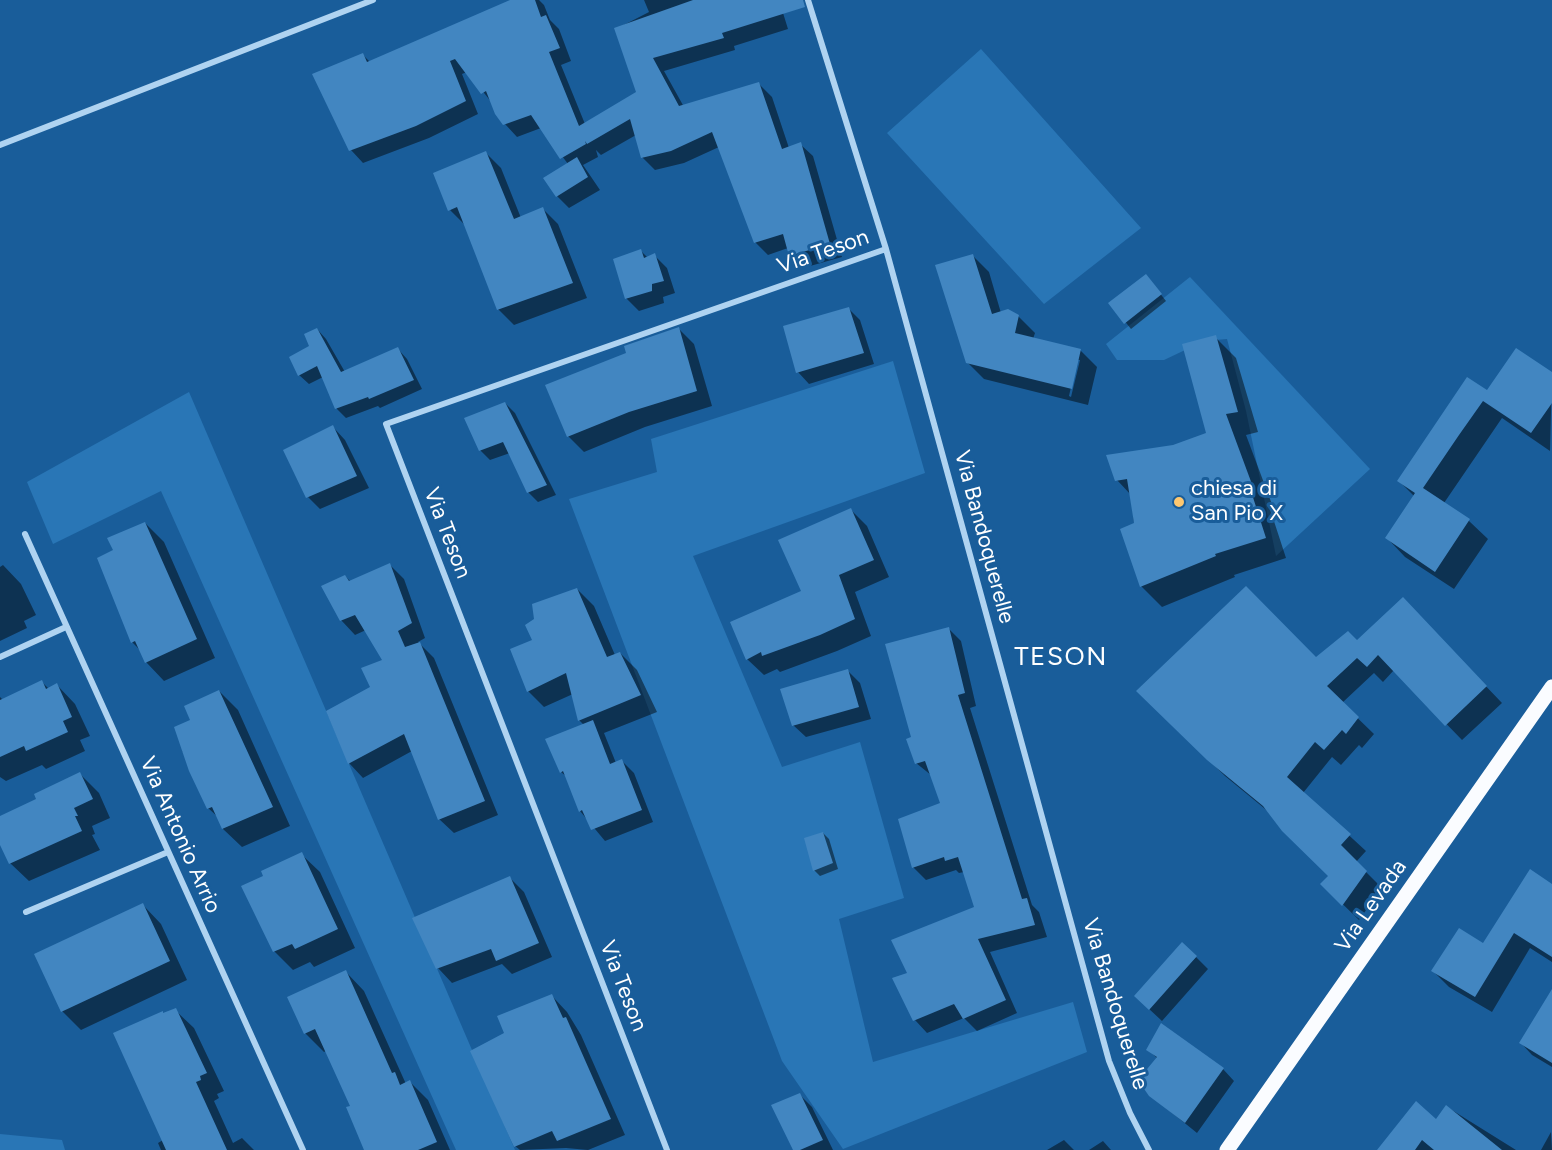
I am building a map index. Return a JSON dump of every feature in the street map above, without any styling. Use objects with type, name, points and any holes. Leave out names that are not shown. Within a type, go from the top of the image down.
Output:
[{"type":"main road","name":"Via Levada","points":[[1227,1150],[1552,687]]},
{"type":"street","points":[[0,145],[373,0]]},
{"type":"street","name":"Via Bandoquerelle","points":[[808,0],[886,249],[1109,1061],[1130,1113],[1149,1150]]},
{"type":"street","name":"Via Teson","points":[[667,1150],[386,424],[886,249]]},
{"type":"street","name":"Via Antonio Arrio","points":[[25,534],[303,1150]]},
{"type":"street","points":[[0,657],[66,627]]},
{"type":"street","points":[[26,912],[168,852]]},
{"type":"shaded area","points":[[981,49],[1141,228],[1044,304],[887,133]]},
{"type":"shaded area","points":[[1190,277],[1370,469],[1276,556],[1246,411],[1227,339],[1204,341],[1164,360],[1117,360],[1106,344]]},
{"type":"shaded area","points":[[893,361],[925,473],[693,556],[782,767],[860,742],[904,898],[839,919],[873,1062],[1073,1002],[1087,1052],[843,1149],[782,1061],[569,499],[657,472],[651,439]]},
{"type":"shaded area","points":[[189,392],[515,1150],[456,1150],[161,491],[53,544],[27,482]]},
{"type":"shaded area","points":[[0,1134],[62,1140],[65,1150],[0,1150]]},
{"type":"building","points":[[510,0],[535,0],[541,17],[546,15],[560,48],[549,52],[579,126],[636,92],[614,28],[693,0],[803,0],[805,7],[722,33],[724,38],[653,58],[679,106],[759,82],[782,149],[801,142],[830,244],[789,256],[783,234],[754,243],[712,132],[671,151],[641,158],[630,119],[587,144],[585,141],[586,144],[560,159],[531,115],[503,125],[495,114],[486,91],[481,94],[455,59],[450,61],[466,101],[416,126],[349,151],[312,74],[363,53],[367,62]]},
{"type":"building","points":[[486,151],[514,219],[543,207],[573,283],[497,310],[457,207],[448,211],[433,173]]},
{"type":"building","points":[[577,157],[588,177],[556,197],[543,178]]},
{"type":"building","points":[[641,249],[644,258],[655,253],[664,281],[652,284],[652,291],[625,299],[613,259]]},
{"type":"building","points":[[973,254],[992,314],[1008,309],[1019,315],[1015,333],[1081,349],[1072,389],[966,363],[935,265]]},
{"type":"building","points":[[1146,274],[1162,294],[1124,324],[1108,303]]},
{"type":"building","points":[[849,307],[864,353],[796,373],[783,326]]},
{"type":"building","points":[[679,327],[697,391],[629,412],[567,437],[545,385],[626,353],[624,346]]},
{"type":"building","points":[[317,328],[341,372],[398,347],[414,380],[369,399],[368,397],[335,409],[317,366],[298,376],[289,357],[309,346],[304,334]]},
{"type":"building","name":"chiesa di San Pio X","points":[[1216,335],[1238,412],[1226,414],[1253,487],[1250,488],[1266,538],[1215,554],[1216,556],[1140,587],[1120,529],[1134,523],[1127,479],[1115,481],[1106,455],[1173,445],[1206,433],[1182,344]]},
{"type":"building","points":[[1516,348],[1552,372],[1552,403],[1531,433],[1483,401],[1459,435],[1423,488],[1470,519],[1435,572],[1385,538],[1415,493],[1397,481],[1467,377],[1487,390]]},
{"type":"building","points":[[505,402],[547,485],[527,493],[503,442],[479,451],[464,418]]},
{"type":"building","points":[[333,425],[357,476],[306,498],[283,450]]},
{"type":"building","points":[[851,508],[874,560],[839,575],[855,619],[820,635],[762,656],[761,652],[746,660],[730,622],[801,591],[778,540]]},
{"type":"building","points":[[145,522],[197,639],[145,663],[135,641],[131,643],[97,558],[113,550],[107,538]]},
{"type":"building","points":[[390,563],[412,623],[398,631],[405,647],[420,642],[485,801],[438,820],[404,734],[348,764],[326,711],[370,687],[361,668],[382,660],[355,615],[340,621],[321,586],[345,575],[349,581]]},
{"type":"building","points":[[1246,586],[1316,657],[1348,631],[1357,640],[1403,597],[1487,686],[1445,726],[1378,655],[1367,667],[1357,658],[1327,686],[1359,717],[1346,734],[1342,730],[1324,750],[1315,742],[1287,777],[1351,834],[1341,845],[1367,871],[1342,906],[1320,884],[1328,876],[1282,831],[1263,806],[1207,760],[1136,691]]},
{"type":"building","points":[[577,588],[607,657],[620,652],[641,695],[578,721],[566,673],[527,692],[510,649],[532,640],[525,625],[534,619],[532,604]]},
{"type":"building","points":[[949,627],[965,693],[958,695],[1022,899],[1027,898],[1035,925],[978,939],[1006,1000],[963,1019],[954,1004],[913,1021],[892,978],[907,973],[891,940],[974,907],[958,857],[945,861],[944,857],[912,868],[898,819],[940,803],[925,761],[915,764],[906,739],[911,737],[885,644]]},
{"type":"building","points":[[848,669],[859,707],[792,726],[780,689]]},
{"type":"building","points":[[42,680],[46,689],[57,683],[72,717],[63,721],[68,732],[26,751],[24,746],[0,757],[0,700]]},
{"type":"building","points":[[219,690],[273,807],[222,829],[212,807],[207,809],[189,771],[174,727],[190,720],[184,706]]},
{"type":"building","points":[[593,720],[610,764],[622,759],[642,810],[591,830],[582,810],[579,812],[563,771],[560,773],[545,739]]},
{"type":"building","points":[[80,772],[93,799],[74,808],[82,831],[9,864],[0,845],[0,816],[36,799],[34,794]]},
{"type":"building","points":[[823,832],[833,863],[813,871],[804,838]]},
{"type":"building","points":[[302,852],[338,929],[295,949],[292,944],[273,952],[241,886],[263,876],[261,871]]},
{"type":"building","points":[[1530,869],[1552,884],[1552,957],[1514,933],[1475,997],[1431,971],[1459,928],[1483,943]]},
{"type":"building","points":[[510,876],[539,943],[496,961],[491,949],[436,969],[412,918]]},
{"type":"building","points":[[143,903],[170,961],[61,1012],[34,954]]},
{"type":"building","points":[[1182,942],[1197,956],[1149,1010],[1134,996]]},
{"type":"building","points":[[346,970],[392,1073],[395,1072],[400,1085],[410,1080],[437,1142],[418,1150],[364,1150],[346,1107],[350,1106],[315,1029],[304,1034],[287,997]]},
{"type":"building","points":[[1552,989],[1552,1063],[1519,1043]]},
{"type":"building","points":[[552,994],[563,1018],[566,1017],[611,1119],[557,1141],[552,1131],[514,1147],[470,1051],[504,1033],[497,1016]]},
{"type":"building","points":[[176,1008],[207,1073],[200,1076],[201,1080],[196,1082],[227,1150],[166,1150],[113,1033],[163,1011],[163,1013]]},
{"type":"building","points":[[1161,1023],[1224,1068],[1185,1123],[1149,1096],[1138,1080],[1157,1057],[1146,1050]]},
{"type":"building","points":[[800,1093],[823,1140],[800,1150],[793,1150],[771,1105]]},
{"type":"building","points":[[1416,1101],[1436,1119],[1446,1105],[1502,1150],[1434,1150],[1422,1140],[1415,1150],[1377,1150]]},
{"type":"place","name":"chiesa di San Pio X","points":[[1179,502]]},
{"type":"district","name":"TESON","points":[[1061,657]]}]
